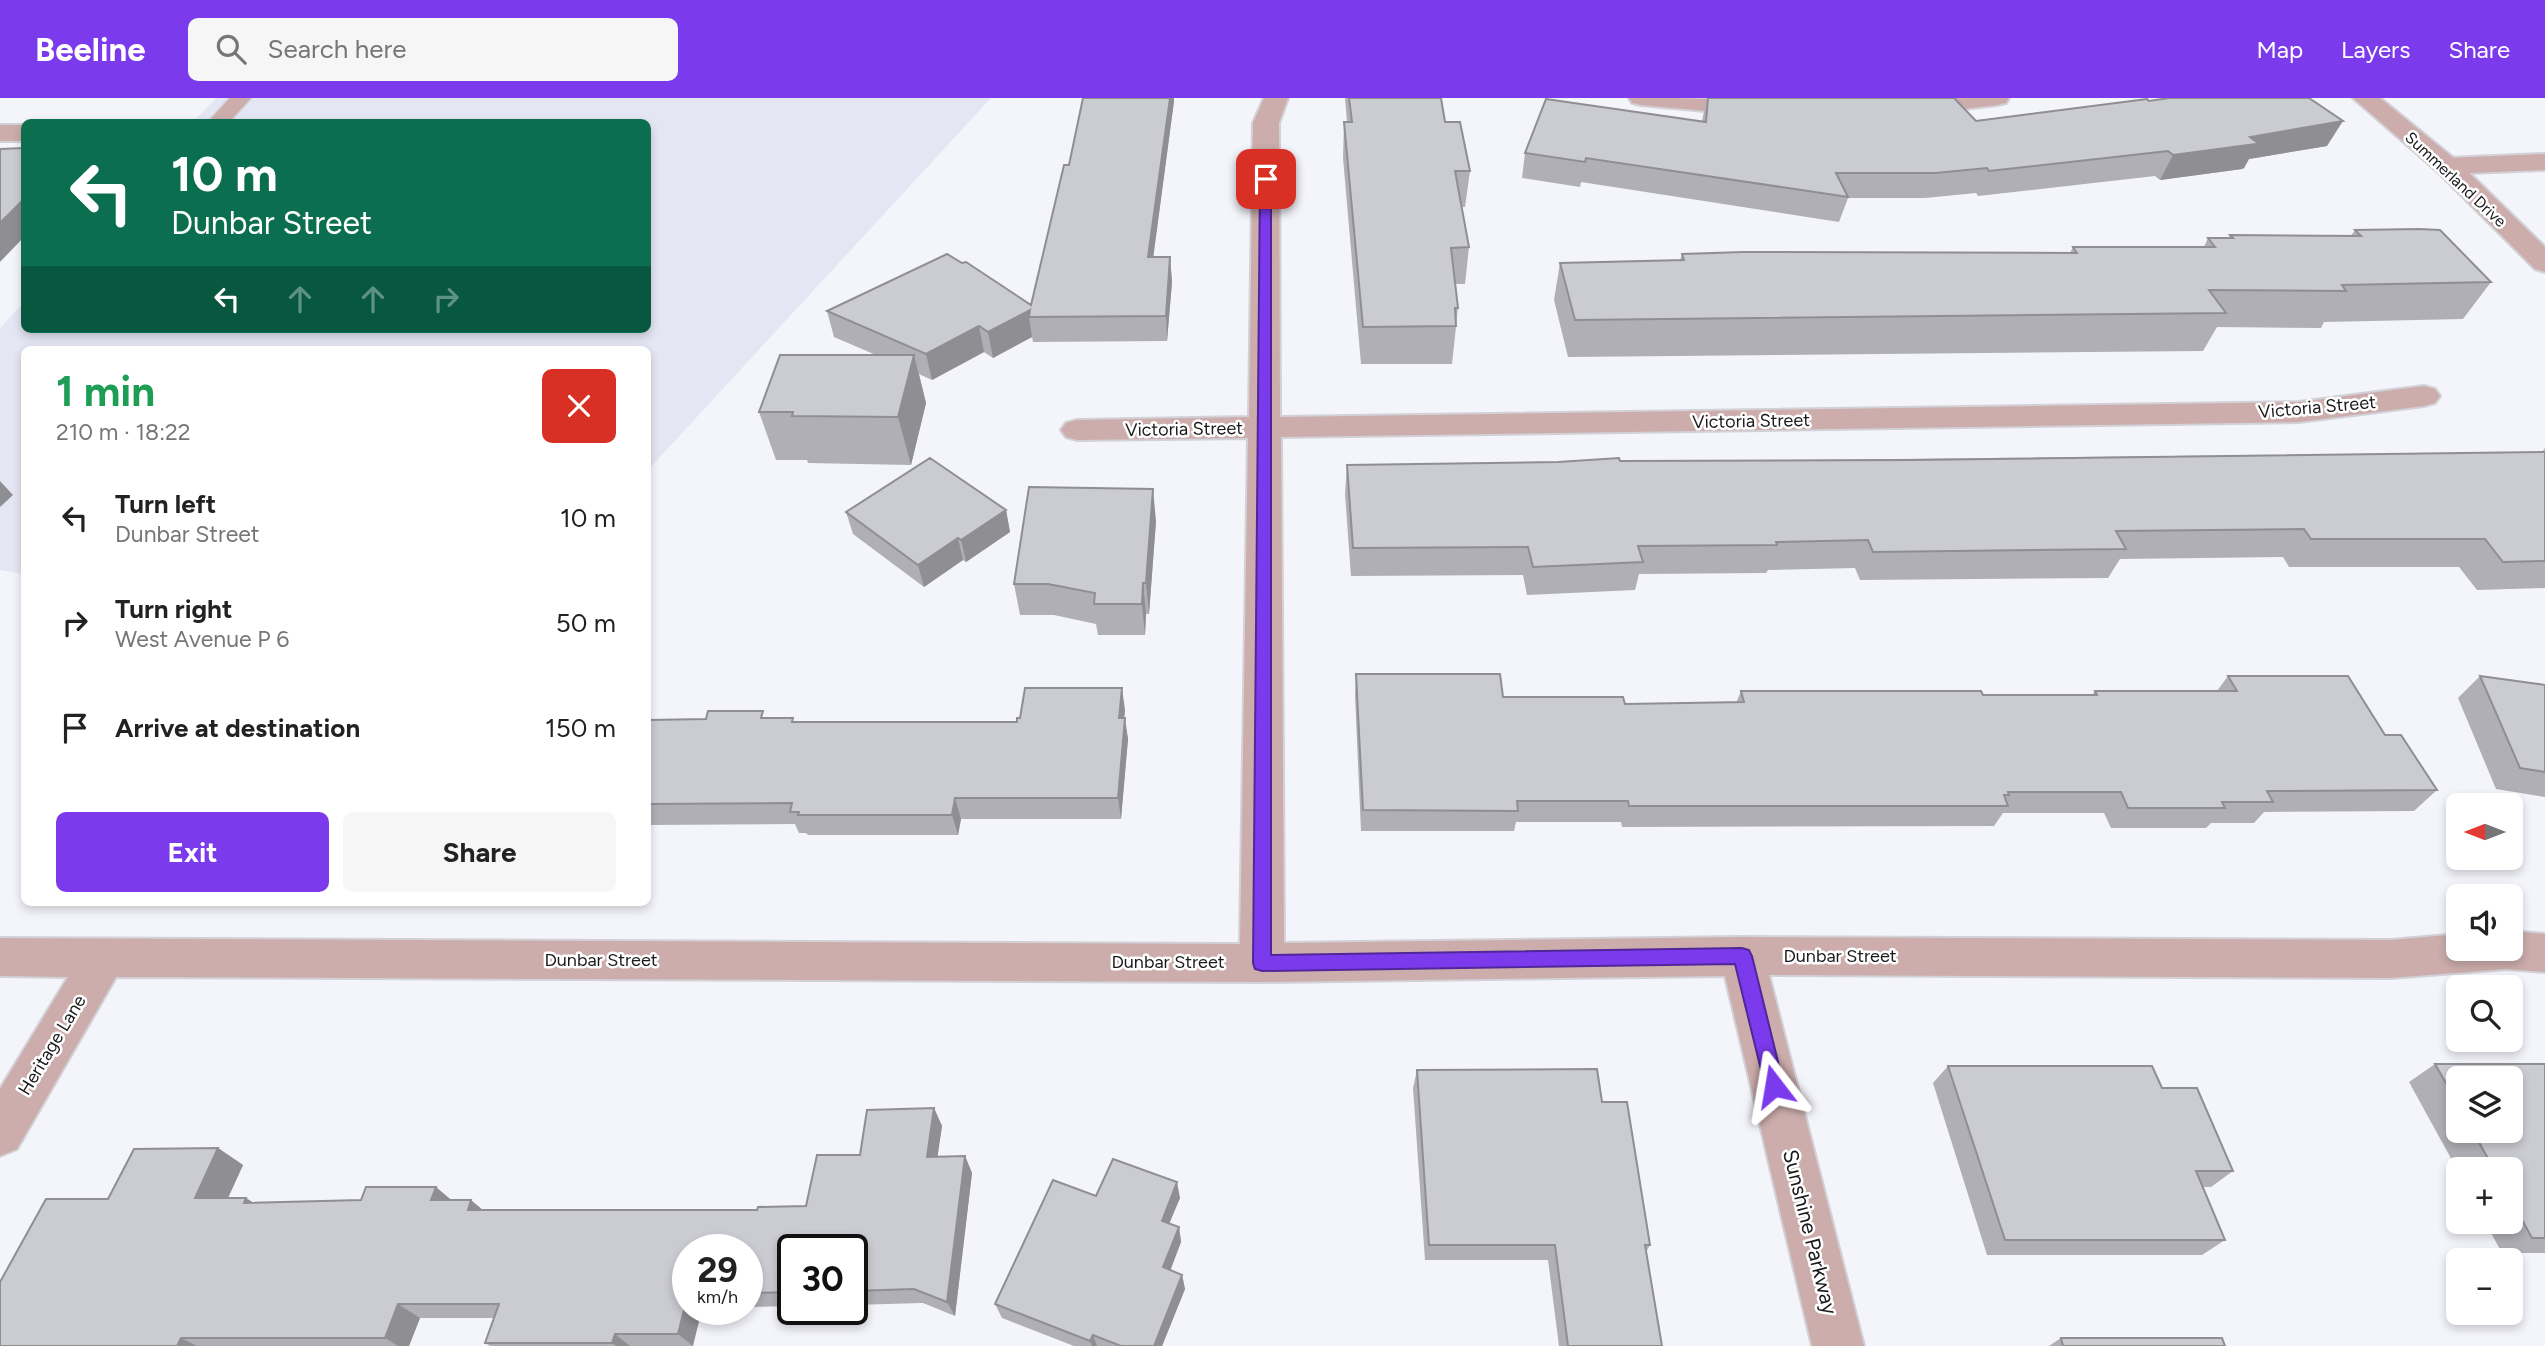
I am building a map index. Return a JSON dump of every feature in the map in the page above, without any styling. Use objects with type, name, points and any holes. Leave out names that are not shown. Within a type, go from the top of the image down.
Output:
[{"type":"street","points":[[1262,963],[1266,123],[1276,98]]},
{"type":"street","points":[[1641,98],[1692,105],[1779,110]]},
{"type":"street","points":[[1883,110],[1997,98]]},
{"type":"street","name":"Summerland Drive","points":[[2365,98],[2447,166],[2545,263]]},
{"type":"street","points":[[0,133],[21,133]]},
{"type":"street","points":[[2447,166],[2545,162]]},
{"type":"street","name":"Victoria Street","points":[[1077,430],[2299,412],[2424,396]]},
{"type":"street","name":"Dunbar Street","points":[[0,957],[1262,963],[1742,956],[2391,959],[2507,950],[2545,953]]},
{"type":"street","name":"Sunshine Parkway","points":[[1742,956],[1838,1346]]},
{"type":"street","name":"Heritage Lane","points":[[0,1133],[104,957]]},
{"type":"lane","points":[[221,119],[241,98]]},
{"type":"shaded area","points":[[216,98],[991,98],[651,467],[651,346],[21,346],[21,574],[0,570],[0,328],[21,305],[21,333],[651,333],[651,119],[196,119]]},
{"type":"building","points":[[1083,98],[1170,98],[1148,257],[1170,257],[1166,316],[1029,317],[1030,310],[988,332],[979,326],[926,354],[827,311],[947,254],[962,263],[966,262],[1031,305],[1064,165],[1069,165]]},
{"type":"building","points":[[1349,98],[1441,98],[1445,122],[1460,122],[1470,171],[1455,171],[1469,247],[1451,248],[1458,308],[1455,308],[1456,326],[1363,327],[1344,122],[1352,122]]},
{"type":"building","points":[[1708,98],[1954,98],[1976,121],[2147,99],[2309,98],[2343,121],[2250,137],[2258,143],[2256,144],[2173,155],[2168,151],[1989,171],[1987,168],[1935,173],[1836,173],[1848,197],[1586,158],[1585,162],[1525,153],[1546,99],[1706,122]]},
{"type":"building","points":[[21,148],[21,202],[0,223],[0,149]]},
{"type":"building","points":[[2355,230],[2440,230],[2491,282],[2342,285],[2346,291],[2209,290],[2226,313],[1575,320],[1560,263],[1684,260],[1682,254],[1743,252],[2077,253],[2073,247],[2215,247],[2208,238],[2233,238],[2230,235],[2361,236]]},
{"type":"building","points":[[780,355],[914,355],[898,417],[792,416],[793,412],[759,412]]},
{"type":"building","points":[[2545,452],[2545,561],[2503,562],[2485,539],[2311,539],[2304,529],[2116,531],[2126,549],[1873,552],[1868,540],[1776,542],[1777,545],[1638,546],[1643,562],[1533,567],[1528,547],[1353,548],[1347,465],[1558,462],[1619,458],[1620,461],[1913,460]]},
{"type":"building","points":[[930,458],[1006,510],[918,565],[846,512]]},
{"type":"building","points":[[1029,487],[1153,489],[1142,604],[1094,604],[1095,593],[1048,584],[1014,584]]},
{"type":"building","points":[[1356,674],[1500,674],[1503,697],[1623,697],[1625,704],[1744,702],[1741,691],[1981,691],[1983,695],[2097,695],[2095,691],[2237,691],[2228,676],[2348,676],[2385,735],[2401,735],[2437,790],[2267,791],[2273,802],[2222,802],[2225,808],[2128,808],[2121,792],[2008,792],[2009,795],[2004,795],[2008,806],[1629,806],[1628,801],[1517,801],[1518,811],[1363,810]]},
{"type":"building","points":[[2480,676],[2545,685],[2545,772],[2520,768]]},
{"type":"building","points":[[1025,688],[1122,688],[1119,718],[1125,718],[1118,798],[955,798],[952,815],[798,815],[799,812],[790,812],[792,803],[651,804],[651,720],[706,719],[708,711],[763,711],[761,718],[793,718],[792,722],[1017,722],[1017,718],[1020,718]]},
{"type":"building","points":[[2435,1064],[2545,1064],[2545,1238],[2532,1238],[2523,1222],[2523,1157],[2487,1157],[2479,1143],[2523,1143],[2523,1066],[2446,1066],[2446,1083]]},
{"type":"building","points":[[1948,1066],[2152,1066],[2162,1088],[2197,1088],[2233,1171],[2196,1171],[2225,1240],[2005,1240]]},
{"type":"building","points":[[1597,1069],[1602,1102],[1627,1102],[1650,1245],[1645,1245],[1662,1346],[1568,1346],[1555,1245],[1429,1245],[1417,1070]]},
{"type":"building","points":[[934,1108],[927,1157],[965,1156],[947,1302],[914,1289],[868,1290],[868,1234],[777,1234],[777,1292],[763,1293],[763,1234],[672,1234],[672,1325],[680,1325],[678,1334],[615,1334],[612,1343],[485,1343],[499,1304],[398,1304],[385,1338],[181,1338],[177,1346],[0,1346],[0,1282],[46,1199],[108,1199],[134,1149],[218,1148],[195,1198],[246,1198],[244,1203],[361,1200],[366,1187],[436,1187],[431,1200],[471,1200],[468,1210],[757,1210],[758,1207],[806,1206],[817,1155],[860,1155],[867,1110]]},
{"type":"building","points":[[1113,1159],[1177,1182],[1162,1221],[1179,1227],[1163,1267],[1182,1275],[1154,1346],[1121,1346],[1093,1335],[1090,1341],[995,1304],[1053,1180],[1096,1196]]},
{"type":"building","points":[[2061,1338],[2222,1338],[2225,1346],[2063,1346]]},
{"type":"route","points":[[1266,179],[1262,963],[1742,956],[1774,1086]]}]
